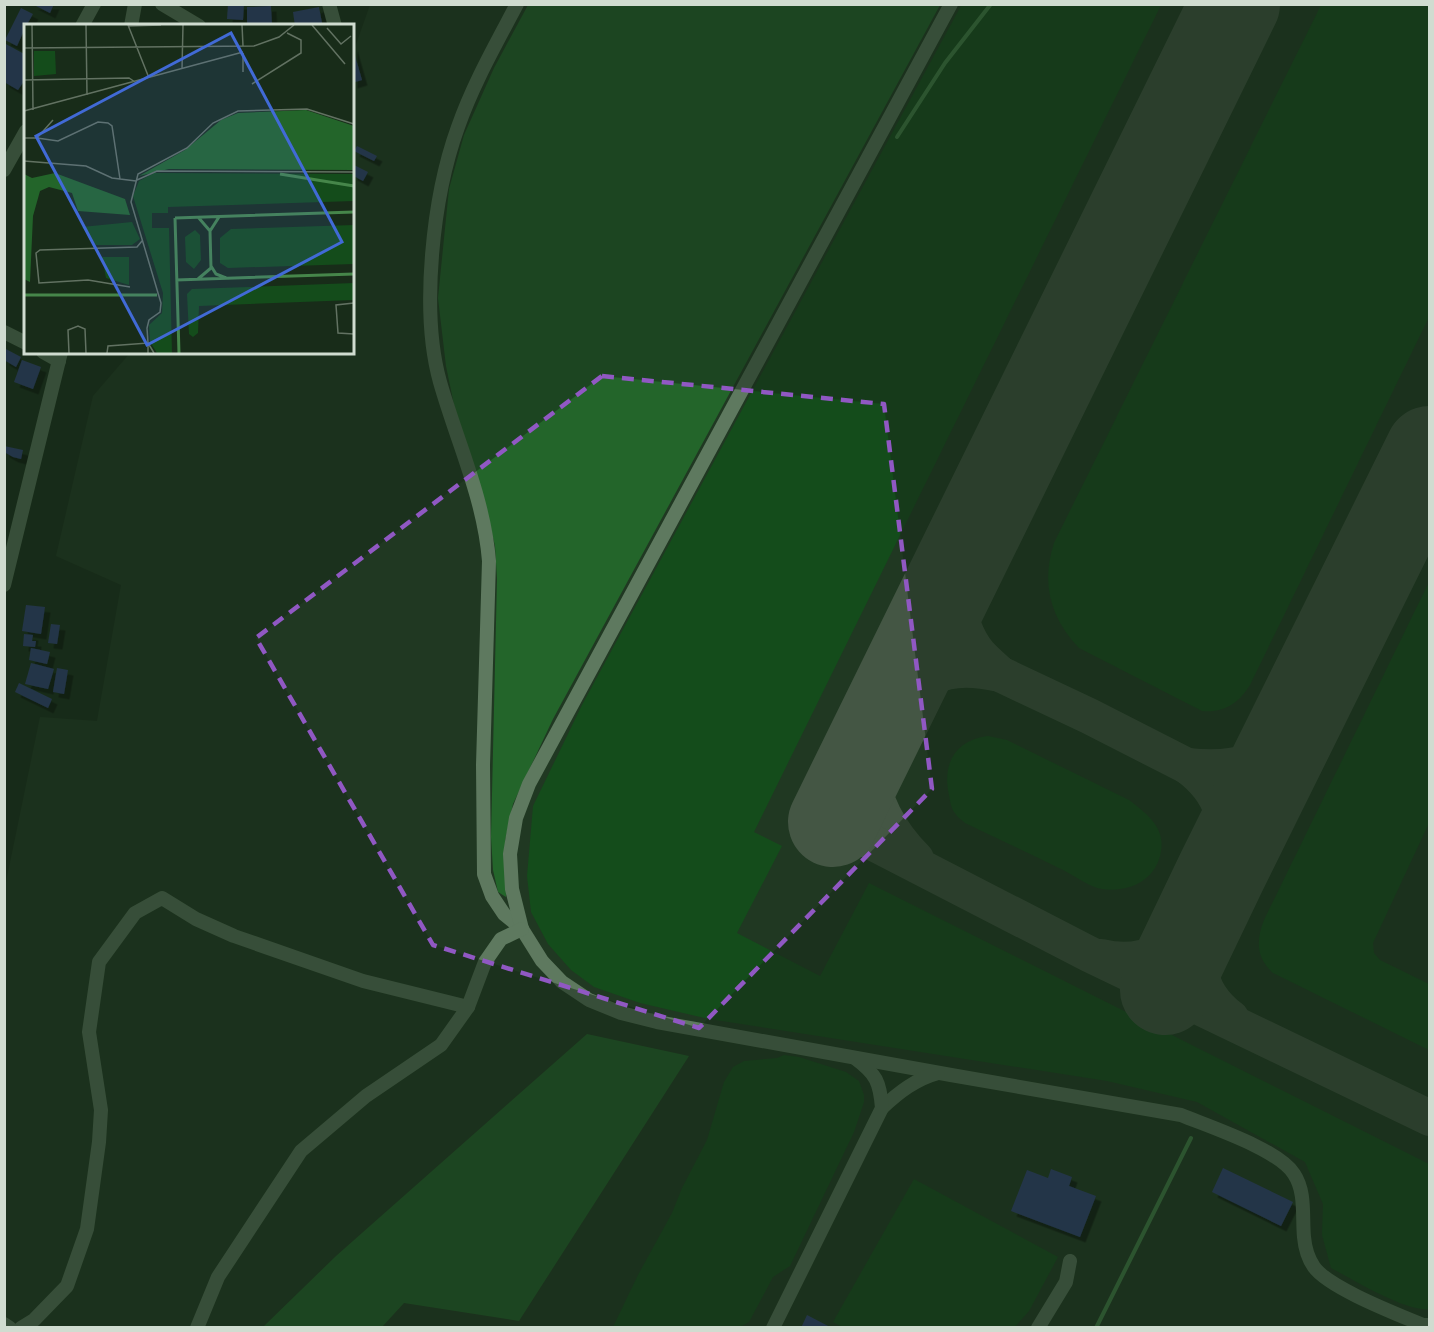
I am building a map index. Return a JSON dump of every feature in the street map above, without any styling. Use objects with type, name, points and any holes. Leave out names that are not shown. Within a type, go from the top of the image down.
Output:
[{"type":"street","points":[[83,24],[94,4]]},
{"type":"street","points":[[131,24],[135,4]]},
{"type":"street","points":[[162,4],[196,24]]},
{"type":"street","points":[[329,4],[334,24]]},
{"type":"street","points":[[517,4],[487,61],[458,127],[442,181],[433,233],[432,297],[435,351],[440,380],[478,496],[487,537],[489,561],[483,765],[484,874],[492,896],[504,914],[522,929],[542,961],[562,982],[589,1000],[621,1012],[657,1022],[1181,1114],[1243,1140],[1276,1157],[1293,1172],[1301,1188],[1305,1251],[1314,1268],[1341,1287],[1425,1326]]},
{"type":"street","points":[[522,929],[512,888],[510,854],[516,818],[529,784],[951,4]]},
{"type":"street","points":[[4,170],[24,135]]},
{"type":"street","points":[[4,332],[24,342]]},
{"type":"street","points":[[4,585],[7,565],[60,357]]},
{"type":"street","points":[[21,1328],[34,1320],[67,1286],[87,1229],[101,1110],[89,1032],[99,962],[135,913],[162,898],[196,919],[234,936],[363,981],[468,1007]]},
{"type":"street","points":[[197,1328],[218,1277],[301,1151],[366,1096],[441,1045],[468,1007],[484,962],[495,946],[501,939],[522,929]]},
{"type":"street","points":[[854,1057],[875,1077],[880,1089],[882,1108]]},
{"type":"street","points":[[773,1328],[882,1108],[896,1095],[924,1077],[938,1073]]},
{"type":"street","points":[[1038,1328],[1066,1282],[1070,1261]]},
{"type":"street","points":[[4,1324],[10,1328]]},
{"type":"highlighted area","points":[[602,376],[884,404],[932,789],[699,1028],[433,945],[256,638]]},
{"type":"shaded area","points":[[370,5],[1429,5],[1429,1327],[5,1328],[5,887],[40,717],[97,721],[121,585],[56,556],[93,396],[129,354],[354,354],[354,50]]},
{"type":"green space","points":[[962,4],[1161,5],[754,832],[782,846],[737,933],[820,976],[869,883],[1429,1164],[1429,1309],[1419,1309],[1394,1301],[1331,1268],[1322,1235],[1323,1204],[1305,1162],[1197,1102],[1107,1081],[709,1019],[640,1003],[594,987],[571,970],[548,944],[531,912],[527,876],[533,806],[582,705]]},
{"type":"green space","points":[[528,5],[940,5],[553,719],[513,804],[505,841],[506,897],[498,892],[493,870],[491,837],[497,579],[495,546],[485,504],[459,429],[446,366],[438,298],[449,189],[464,135],[494,68]]},
{"type":"green space","points":[[1321,5],[1429,5],[1429,317],[1250,685],[1230,706],[1202,711],[1079,648],[1061,625],[1055,612],[1049,586],[1050,558],[1054,543]]},
{"type":"green space","points":[[1429,582],[1429,823],[1373,943],[1374,953],[1380,960],[1429,984],[1429,1050],[1273,973],[1263,961],[1259,942],[1264,920]]},
{"type":"green space","points":[[988,736],[1007,740],[1136,805],[1153,822],[1162,842],[1154,870],[1140,882],[1122,889],[1097,888],[965,823],[956,814],[951,804],[947,784],[950,764],[959,748],[977,738]]},
{"type":"green space","points":[[587,1034],[689,1056],[519,1321],[404,1303],[382,1327],[263,1327],[336,1256]]},
{"type":"green space","points":[[784,1055],[799,1057],[846,1072],[859,1081],[864,1095],[864,1102],[854,1132],[790,1266],[773,1277],[749,1322],[740,1327],[613,1327],[707,1140],[724,1082],[733,1067],[744,1061],[777,1058]]},
{"type":"green space","points":[[914,1179],[1058,1257],[1029,1311],[1015,1327],[844,1328],[833,1322]]},
{"type":"building","points":[[32,4],[54,4],[50,13]]},
{"type":"building","points":[[228,4],[244,4],[243,20],[227,19]]},
{"type":"building","points":[[271,6],[272,24],[247,24],[247,7]]},
{"type":"building","points":[[319,7],[322,23],[295,24],[293,12]]},
{"type":"building","points":[[21,8],[33,14],[27,24],[24,24],[24,30],[17,46],[5,40]]},
{"type":"building","points":[[4,43],[24,54],[24,81],[18,90],[4,82]]},
{"type":"building","points":[[354,52],[362,80],[354,82]]},
{"type":"building","points":[[357,146],[377,156],[374,161],[354,151]]},
{"type":"building","points":[[354,165],[368,172],[363,181],[354,176]]},
{"type":"building","points":[[4,348],[21,357],[16,367],[4,360]]},
{"type":"building","points":[[22,360],[41,367],[33,389],[14,382]]},
{"type":"building","points":[[4,446],[23,450],[21,459],[4,452]]},
{"type":"building","points":[[26,605],[45,607],[41,634],[22,631]]},
{"type":"building","points":[[51,624],[60,625],[57,644],[48,643]]},
{"type":"building","points":[[24,634],[33,635],[32,641],[36,641],[35,647],[23,646]]},
{"type":"building","points":[[31,648],[50,652],[47,664],[29,660]]},
{"type":"building","points":[[31,663],[54,669],[48,689],[25,684]]},
{"type":"building","points":[[57,668],[68,670],[64,694],[53,692]]},
{"type":"building","points":[[19,683],[52,699],[48,708],[15,692]]},
{"type":"building","points":[[1223,1168],[1293,1202],[1281,1226],[1212,1192]]},
{"type":"building","points":[[1051,1169],[1072,1177],[1069,1186],[1096,1196],[1080,1237],[1011,1211],[1027,1170],[1048,1178]]},
{"type":"building","points":[[807,1315],[832,1328],[801,1328]]},
{"type":"waterway","points":[[897,137],[945,63],[991,4]]},
{"type":"waterway","points":[[1096,1328],[1191,1138]]},
{"type":"taxiway","points":[[895,697],[945,672],[969,670],[1000,674],[979,654],[968,638],[951,582]]},
{"type":"taxiway","points":[[1000,674],[1089,716],[1187,766],[1200,776],[1217,799],[1222,812],[1226,840],[1222,871]]},
{"type":"taxiway","points":[[1187,766],[1221,767],[1249,762],[1273,747],[1296,722]]},
{"type":"taxiway","points":[[868,752],[872,782],[881,810],[896,836],[916,859]]},
{"type":"taxiway","points":[[833,822],[1089,954],[1430,1118]]},
{"type":"taxiway","points":[[1204,908],[1198,954],[1203,982],[1218,1007],[1231,1018]]},
{"type":"taxiway","points":[[1101,957],[1117,960],[1133,959],[1161,951],[1185,933],[1204,908]]},
{"type":"runway","points":[[833,822],[1235,4]]},
{"type":"runway","points":[[1165,990],[1430,451]]}]
